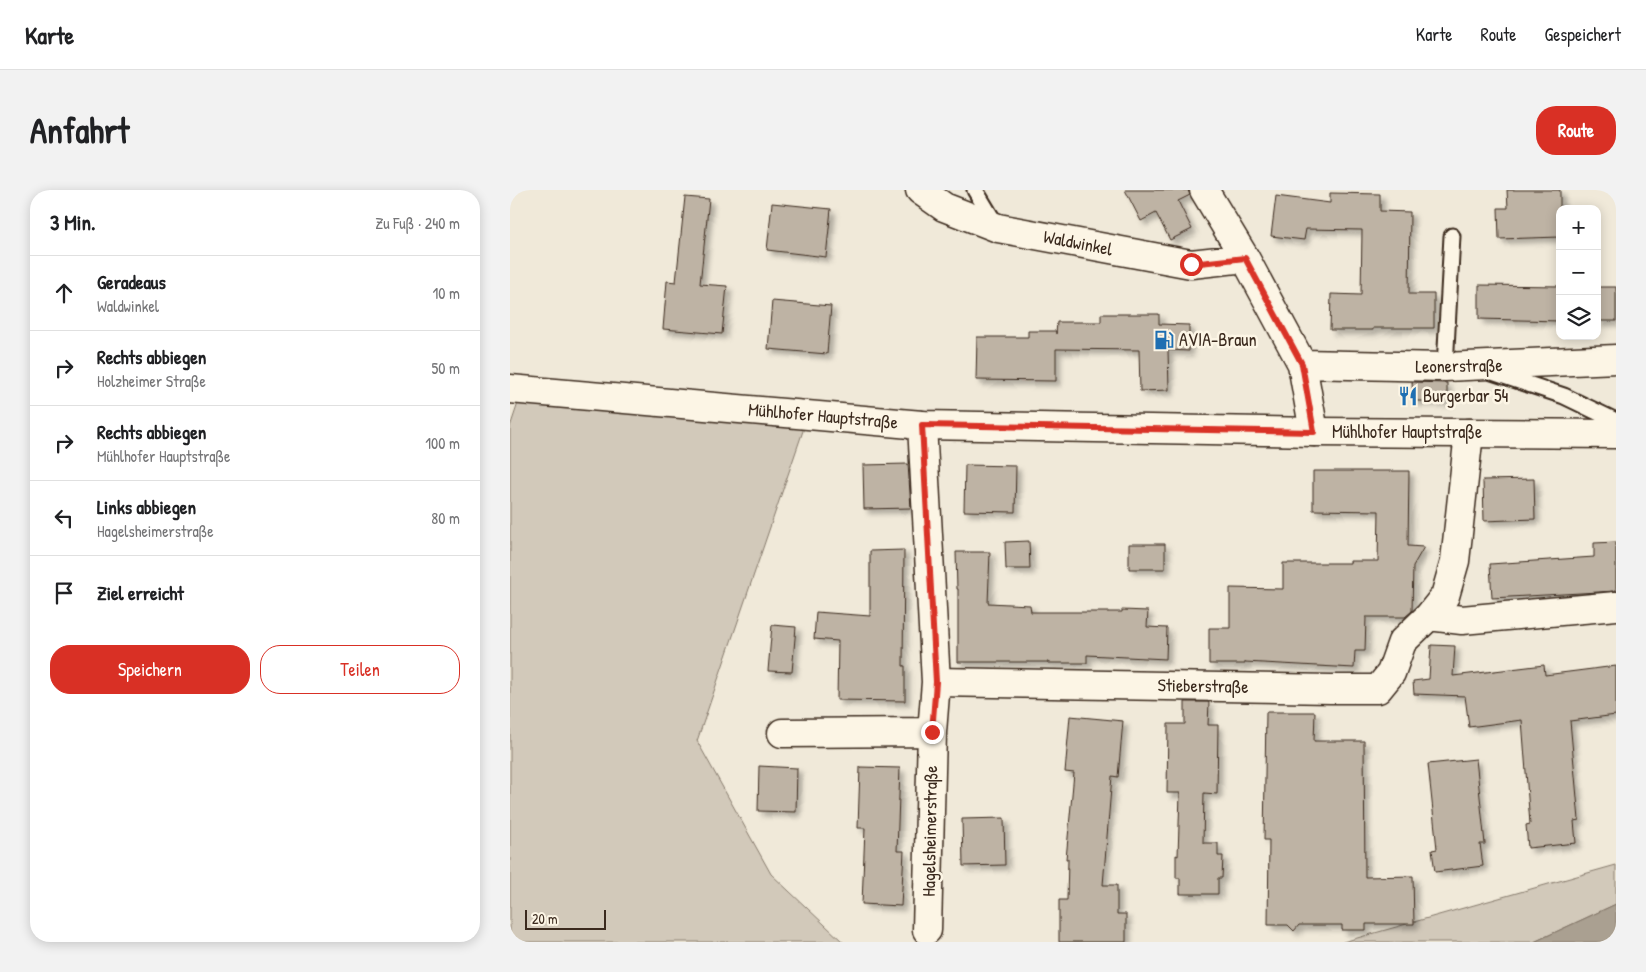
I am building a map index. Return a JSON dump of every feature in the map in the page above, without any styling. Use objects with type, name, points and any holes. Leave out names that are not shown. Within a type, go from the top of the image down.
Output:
[{"type":"street","name":"Waldwinkel","points":[[920,190],[944,207],[998,228],[1191,264],[1245,258]]},
{"type":"street","points":[[1204,190],[1245,258],[1302,364],[1314,432]]},
{"type":"street","name":"Leonerstraße","points":[[1302,364],[1444,367],[1616,359]]},
{"type":"street","name":"Mühlhofer Hauptstraße","points":[[510,389],[922,425],[1314,432],[1616,434]]},
{"type":"street","name":"Hagelsheimerstraße","points":[[922,425],[936,682],[932,732],[927,930]]},
{"type":"street","name":"Stieberstraße","points":[[936,682],[1378,689],[1390,673],[1402,642],[1429,616],[1445,596],[1455,562],[1469,433]]},
{"type":"street","points":[[1429,616],[1462,620],[1616,606]]},
{"type":"street","points":[[782,733],[932,732]]},
{"type":"lane","points":[[975,190],[998,228]]},
{"type":"lane","points":[[1444,367],[1452,236]]},
{"type":"lane","points":[[1477,366],[1564,396],[1616,422]]},
{"type":"shaded area","points":[[518,403],[806,422],[697,741],[771,874],[843,942],[510,942],[510,427]]},
{"type":"shaded area","points":[[1616,865],[1616,904],[1534,942],[1343,942]]},
{"type":"shaded area","points":[[1616,904],[1616,942],[1534,942]]},
{"type":"building","points":[[1125,190],[1188,190],[1190,195],[1178,201],[1192,229],[1170,240],[1156,213],[1141,221]]},
{"type":"building","points":[[1507,190],[1560,190],[1560,205],[1556,205],[1556,237],[1499,239],[1498,208],[1508,208]]},
{"type":"building","points":[[1330,193],[1380,194],[1380,211],[1410,212],[1409,294],[1434,294],[1434,328],[1330,330],[1331,294],[1361,295],[1362,230],[1306,229],[1304,240],[1271,236],[1276,196],[1330,203]]},
{"type":"building","points":[[685,197],[709,199],[700,284],[727,286],[722,334],[663,329],[667,281],[676,282]]},
{"type":"building","points":[[772,203],[831,209],[826,257],[767,250]]},
{"type":"building","points":[[1479,285],[1556,286],[1556,321],[1479,319]]},
{"type":"building","points":[[1601,287],[1616,287],[1616,321],[1601,321]]},
{"type":"building","points":[[772,301],[831,306],[827,354],[768,349]]},
{"type":"building","points":[[1101,314],[1159,314],[1159,324],[1189,325],[1189,351],[1168,350],[1169,390],[1140,391],[1139,350],[1056,349],[1056,381],[976,380],[977,337],[1028,337],[1028,331],[1056,331],[1056,334],[1057,322],[1101,322]]},
{"type":"building","points":[[1412,382],[1447,383],[1447,401],[1413,401]]},
{"type":"building","points":[[908,464],[911,508],[864,509],[863,465]]},
{"type":"building","points":[[965,465],[1016,466],[1015,512],[964,511]]},
{"type":"building","points":[[1313,471],[1409,471],[1408,546],[1424,547],[1413,566],[1412,611],[1405,617],[1366,617],[1365,651],[1355,651],[1354,668],[1245,662],[1245,664],[1209,664],[1209,628],[1230,628],[1230,588],[1283,589],[1283,563],[1378,561],[1379,511],[1313,510]]},
{"type":"building","points":[[1534,479],[1535,519],[1484,521],[1483,480]]},
{"type":"building","points":[[1029,541],[1030,569],[1006,569],[1005,542]]},
{"type":"building","points":[[1616,542],[1616,591],[1492,598],[1490,564],[1594,557],[1594,543]]},
{"type":"building","points":[[1129,544],[1165,544],[1165,569],[1129,569]]},
{"type":"building","points":[[904,550],[903,666],[905,666],[905,701],[837,700],[838,641],[814,639],[816,612],[870,616],[870,551]]},
{"type":"building","points":[[956,552],[990,552],[988,603],[1030,605],[1031,612],[1148,611],[1147,627],[1167,628],[1166,659],[1087,655],[1087,663],[958,662]]},
{"type":"building","points":[[772,625],[796,627],[792,672],[768,671]]},
{"type":"building","points":[[1431,645],[1455,646],[1453,676],[1544,665],[1545,675],[1616,666],[1616,715],[1570,721],[1579,820],[1574,821],[1576,843],[1528,848],[1526,825],[1530,824],[1522,720],[1469,727],[1465,696],[1414,694],[1413,681],[1429,679]]},
{"type":"building","points":[[1185,702],[1209,702],[1208,725],[1218,725],[1217,794],[1204,793],[1203,843],[1218,843],[1218,856],[1223,856],[1222,878],[1218,878],[1218,894],[1180,894],[1180,878],[1176,878],[1180,793],[1167,793],[1168,724],[1185,724]]},
{"type":"building","points":[[1266,712],[1315,712],[1314,741],[1364,741],[1365,877],[1413,876],[1414,924],[1366,924],[1366,930],[1342,930],[1342,925],[1299,925],[1294,931],[1288,925],[1268,925],[1269,840],[1264,840]]},
{"type":"building","points":[[1070,716],[1123,721],[1118,777],[1112,776],[1103,885],[1117,885],[1117,914],[1126,914],[1126,942],[1059,942],[1059,900],[1067,900],[1068,859],[1066,859],[1074,773],[1065,772]]},
{"type":"building","points":[[1476,759],[1485,844],[1480,844],[1483,866],[1435,872],[1432,850],[1437,849],[1428,764]]},
{"type":"building","points":[[759,766],[797,768],[796,812],[758,811]]},
{"type":"building","points":[[860,767],[900,768],[897,851],[904,851],[901,906],[862,904],[865,828],[858,828]]},
{"type":"building","points":[[1004,818],[1005,865],[963,866],[962,819]]},
{"type":"place","name":"AVIA-Braun","points":[[1164,340]]},
{"type":"place","name":"Burgerbar 54","points":[[1408,396]]},
{"type":"route","points":[[932,732],[936,682],[922,425],[1314,432],[1302,364],[1245,258],[1191,264]]}]
